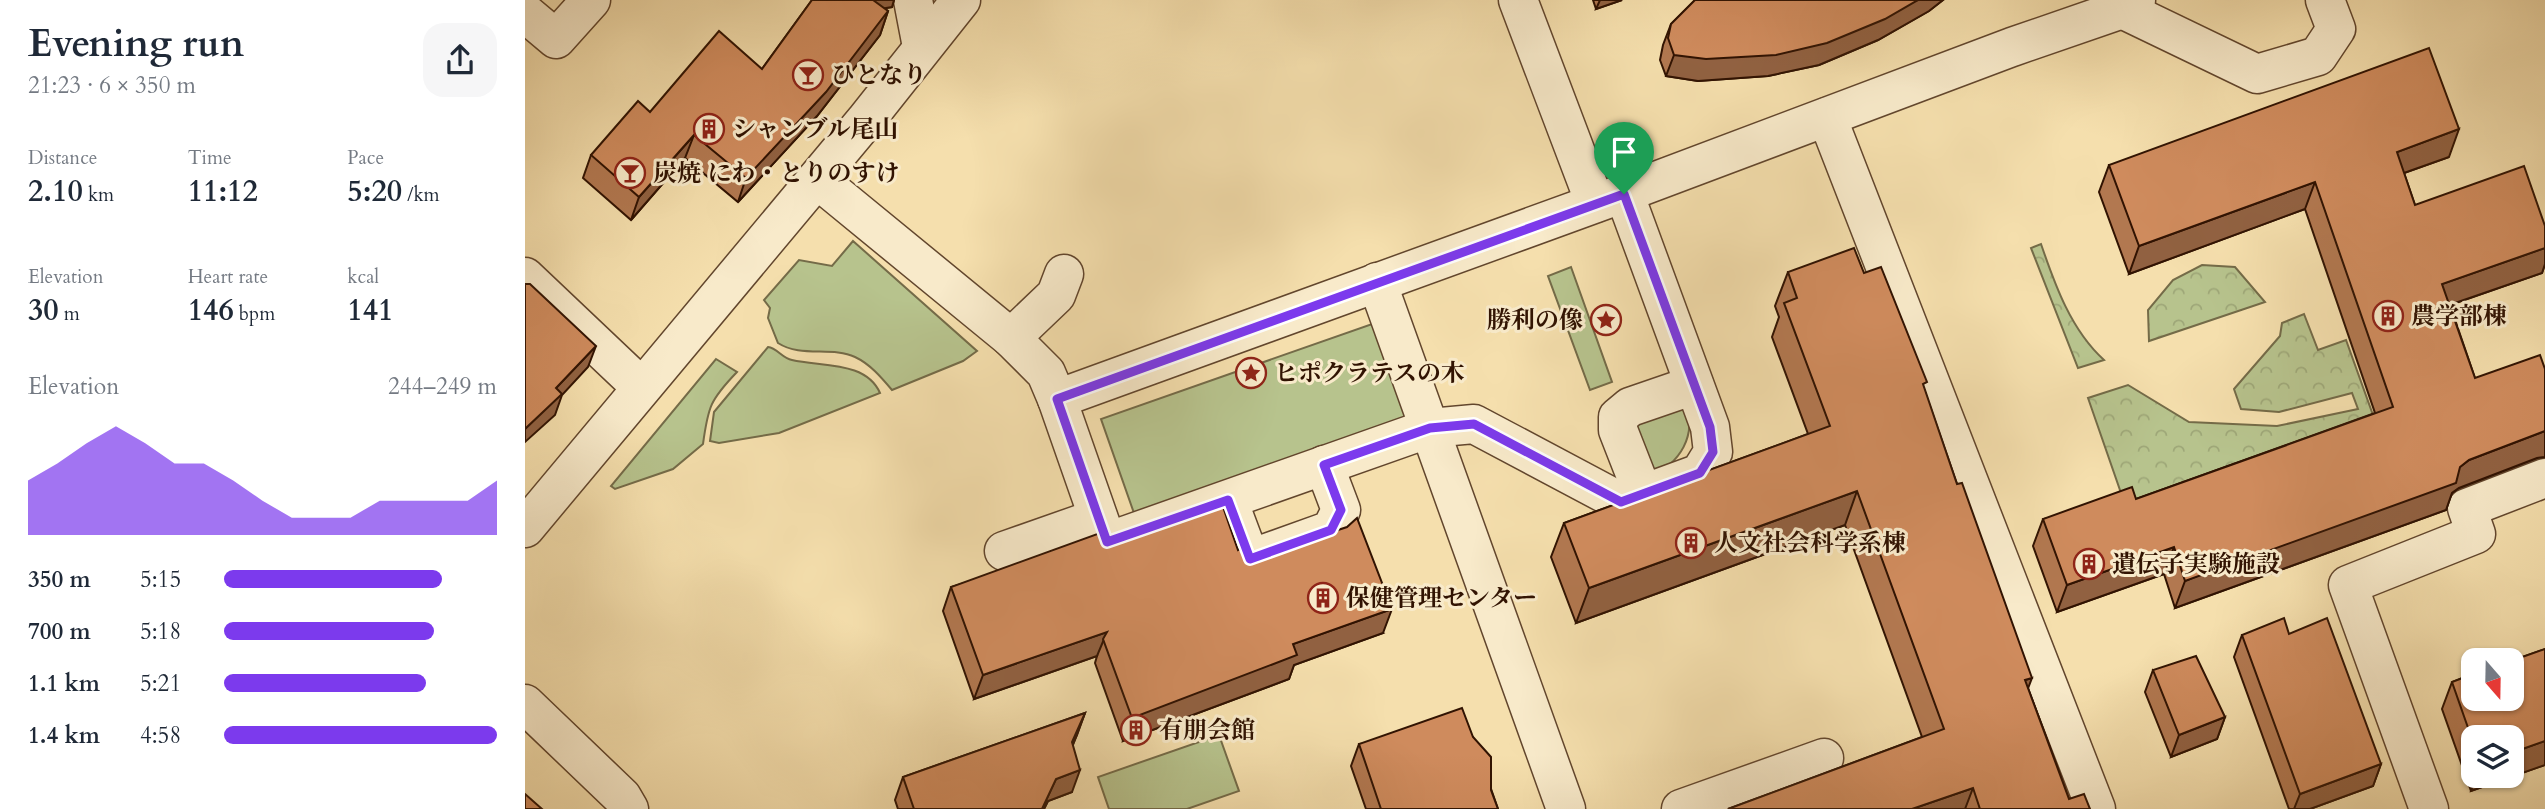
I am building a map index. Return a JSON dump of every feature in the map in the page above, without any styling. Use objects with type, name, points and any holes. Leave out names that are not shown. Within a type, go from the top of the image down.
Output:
[{"type":"street","points":[[525,13],[556,39],[591,0]]},
{"type":"street","points":[[913,0],[922,47]]},
{"type":"street","points":[[525,528],[641,386],[817,179],[961,0]]},
{"type":"street","points":[[817,179],[1011,338],[1046,373],[1107,542],[1430,428],[1474,424],[1621,502],[1700,473],[1713,452],[1710,427],[1694,385],[1518,0]]},
{"type":"street","points":[[1057,399],[1609,199],[2129,5],[2257,74],[2318,57],[2336,29],[2325,0]]},
{"type":"street","points":[[1827,117],[2096,809]]},
{"type":"street","points":[[1011,338],[1056,295],[1064,274]]},
{"type":"street","points":[[526,280],[641,386]]},
{"type":"street","points":[[1377,282],[1566,809]]},
{"type":"street","points":[[1643,494],[1618,430],[1618,417],[1630,407],[1694,385]]},
{"type":"street","points":[[1228,500],[1250,559],[1331,530],[1341,510],[1324,465]]},
{"type":"street","points":[[2429,809],[2348,585],[2476,534],[2467,508],[2545,478]]},
{"type":"street","points":[[1004,551],[1098,518]]},
{"type":"street","points":[[525,704],[620,805]]},
{"type":"street","points":[[1681,809],[1824,758]]},
{"type":"green space","points":[[853,241],[977,351],[963,361],[892,390],[870,367],[855,357],[837,352],[797,350],[778,343],[768,318],[770,308],[764,300],[799,260],[832,266]]},
{"type":"green space","points":[[2041,244],[2058,291],[2073,321],[2104,360],[2078,368],[2031,248]]},
{"type":"green space","points":[[2202,265],[2235,267],[2265,302],[2149,341],[2148,310],[2173,280]]},
{"type":"green space","points":[[1571,267],[1612,382],[1590,390],[1548,276]]},
{"type":"green space","points":[[2304,314],[2318,350],[2346,340],[2378,429],[2129,516],[2088,398],[2128,385],[2189,422],[2277,426],[2358,409],[2352,393],[2279,412],[2241,409],[2234,389],[2280,336],[2282,323]]},
{"type":"green space","points":[[1375,323],[1408,420],[1135,516],[1101,419]]},
{"type":"green space","points":[[768,347],[792,360],[854,370],[865,375],[880,393],[779,433],[719,443],[710,441],[714,412]]},
{"type":"green space","points":[[716,359],[737,372],[712,405],[703,444],[673,469],[615,489],[611,486]]},
{"type":"green space","points":[[1686,401],[1689,426],[1684,447],[1670,464],[1649,477],[1629,422]]},
{"type":"green space","points":[[1219,735],[1239,791],[1187,809],[1109,809],[1098,777]]},
{"type":"building","points":[[812,0],[873,0],[888,11],[826,92],[746,178],[694,135],[639,197],[591,155],[638,101],[650,112],[719,31],[762,69]]},
{"type":"building","points":[[1695,0],[1918,0],[1885,19],[1827,43],[1776,55],[1706,59],[1674,55],[1668,38],[1671,24]]},
{"type":"building","points":[[2429,48],[2459,129],[2397,152],[2415,205],[2524,166],[2545,226],[2545,248],[2442,284],[2475,378],[2540,355],[2545,369],[2545,431],[2469,460],[2460,467],[2456,483],[2185,581],[2174,547],[2067,585],[2043,519],[2132,487],[2136,499],[2393,407],[2315,182],[2139,246],[2109,165]]},
{"type":"building","name":"人文社会科学系棟","points":[[1854,248],[1864,273],[1881,267],[1927,382],[1923,384],[1957,484],[1962,483],[2032,678],[2025,680],[2069,799],[2084,794],[2090,809],[1980,809],[1973,788],[1912,809],[1728,809],[1944,729],[1857,491],[1589,588],[1564,523],[1830,426],[1784,303],[1797,298],[1788,272]]},
{"type":"building","points":[[525,284],[530,284],[596,346],[556,388],[562,394],[525,429]]},
{"type":"building","points":[[1222,504],[1238,550],[1242,548],[1256,557],[1347,527],[1357,518],[1392,609],[1293,644],[1297,655],[1132,718],[1103,639],[1107,632],[983,675],[951,587],[1100,533],[1111,539],[1123,539]]},
{"type":"building","points":[[2284,618],[2289,634],[2327,618],[2381,764],[2300,794],[2242,635]]},
{"type":"building","points":[[2545,649],[2545,741],[2524,748],[2524,725],[2467,725],[2462,711],[2524,711],[2524,656]]},
{"type":"building","points":[[2196,656],[2225,717],[2179,735],[2153,670]]},
{"type":"building","points":[[2461,679],[2461,708],[2452,682]]},
{"type":"building","points":[[1462,708],[1473,737],[1491,757],[1491,790],[1498,809],[1381,809],[1359,744]]},
{"type":"building","points":[[1085,713],[1072,742],[1080,770],[1056,779],[1042,809],[914,809],[903,777]]},
{"type":"building","points":[[525,794],[542,809],[525,809]]},
{"type":"place","name":"ひとなり","points":[[808,75]]},
{"type":"place","name":"シャンブル尾山","points":[[709,129]]},
{"type":"place","name":"炭焼 にわ・とりのすけ","points":[[630,173]]},
{"type":"place","name":"農学部棟","points":[[2388,316]]},
{"type":"place","name":"勝利の像","points":[[1606,320]]},
{"type":"place","name":"ヒポクラテスの木","points":[[1251,373]]},
{"type":"place","name":"人文社会科学系棟","points":[[1691,543]]},
{"type":"place","name":"遺伝子実験施設","points":[[2089,564]]},
{"type":"place","name":"保健管理センター","points":[[1323,598]]},
{"type":"place","name":"有朋会館","points":[[1136,730]]},
{"type":"route","points":[[1624,194],[1710,427],[1713,452],[1700,473],[1621,502],[1474,424],[1430,428],[1324,465],[1341,510],[1331,530],[1250,559],[1228,500],[1107,542],[1057,399],[1624,194]]}]
